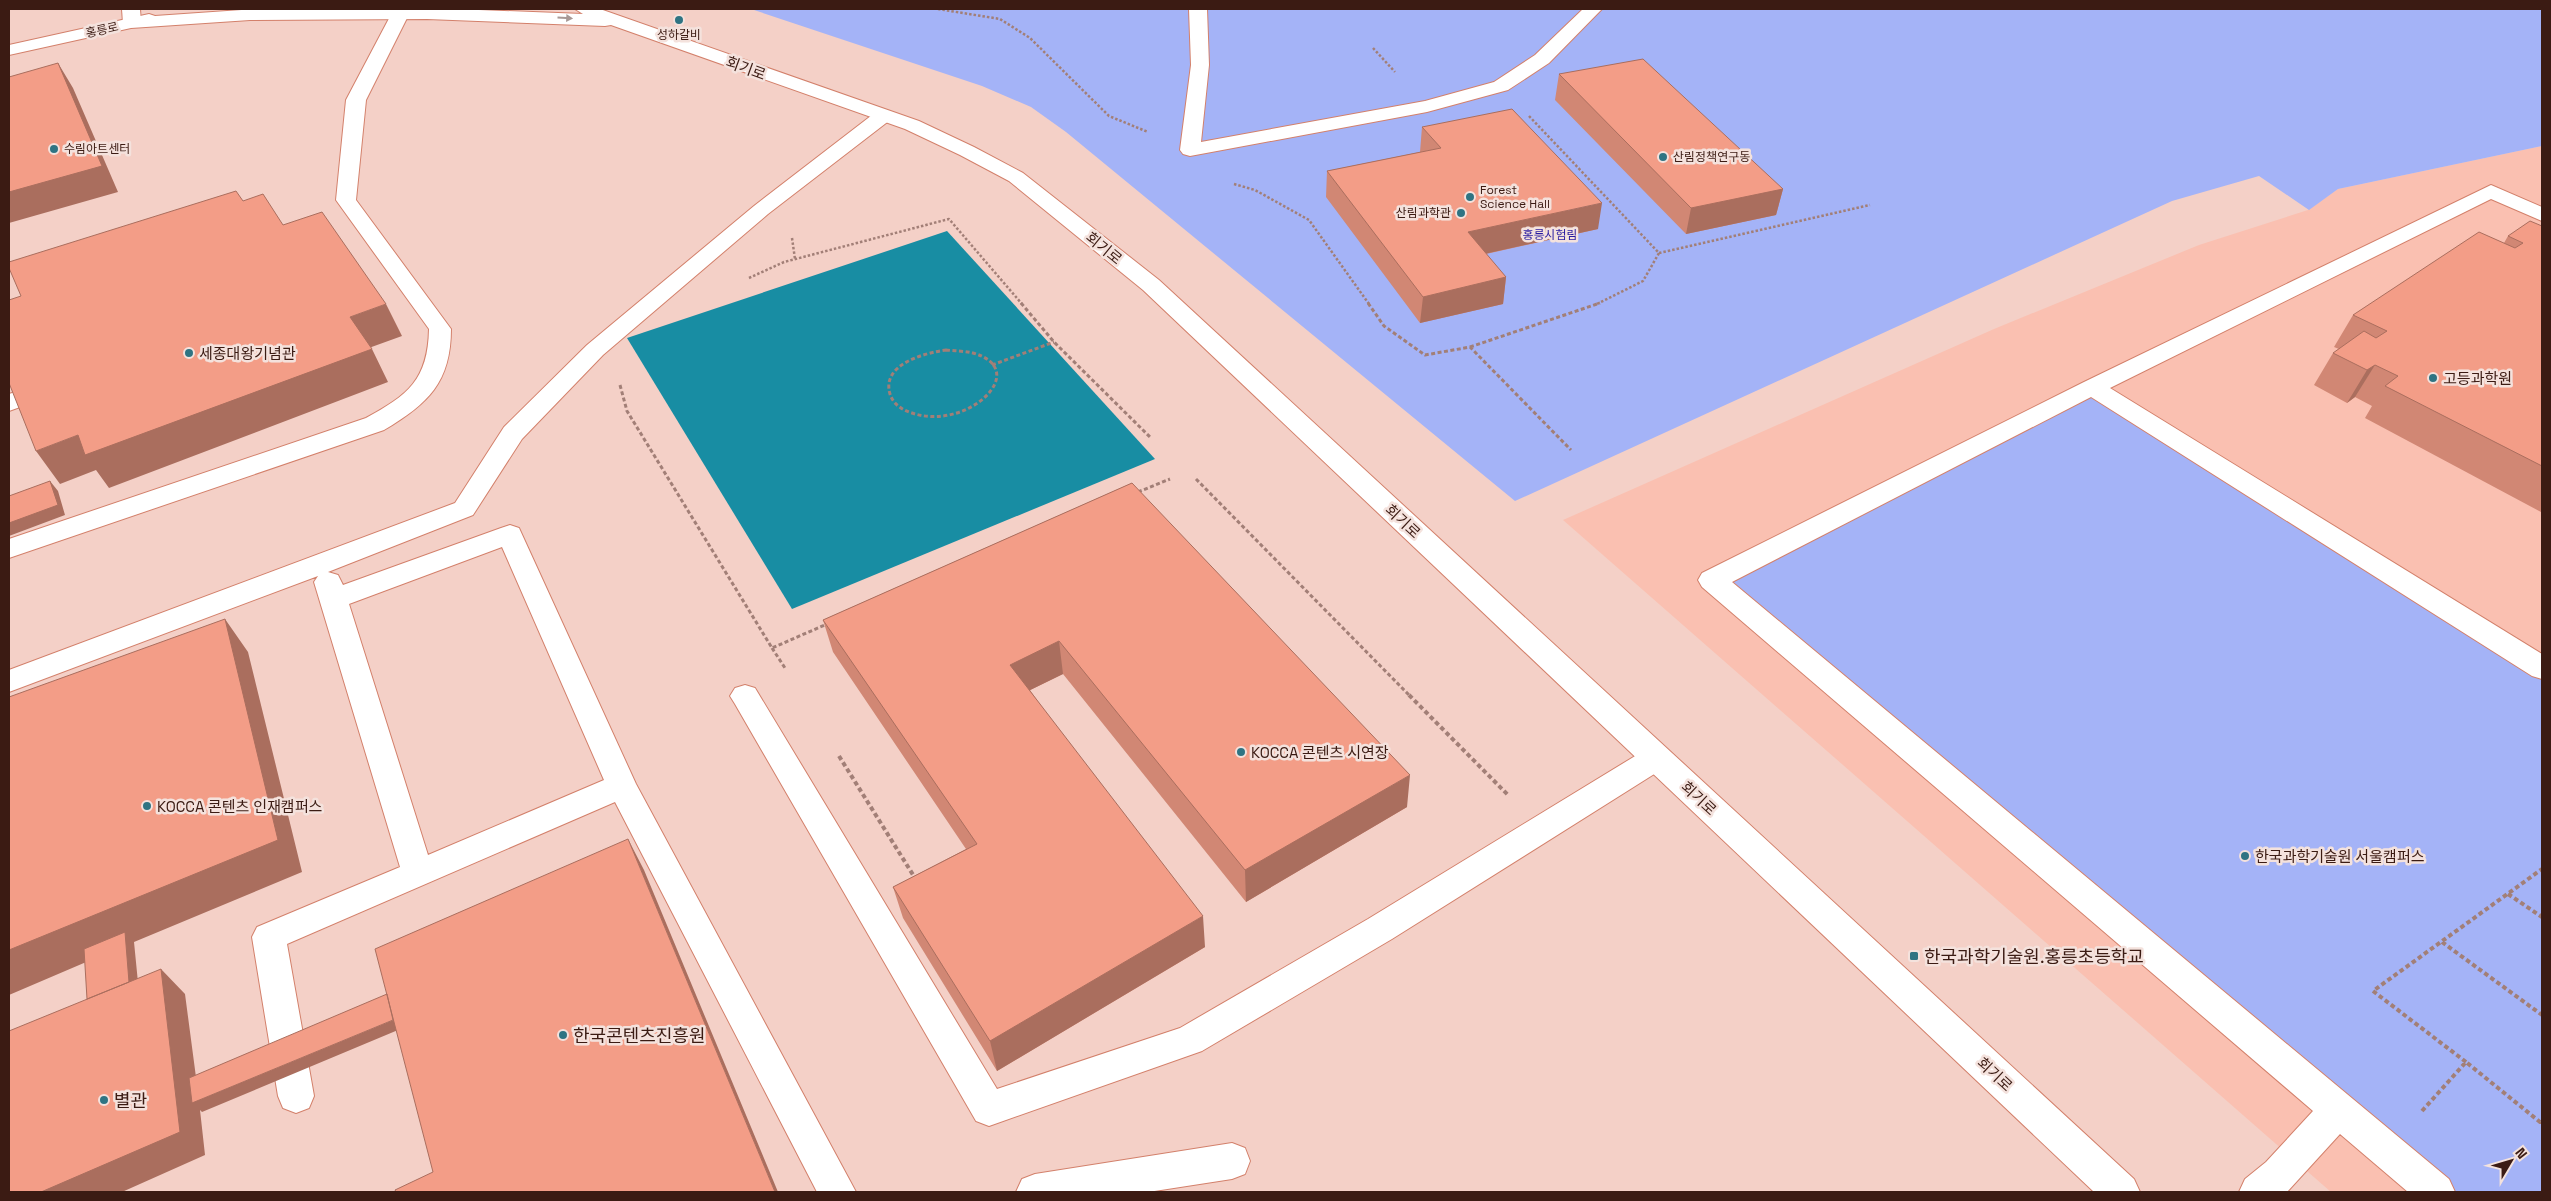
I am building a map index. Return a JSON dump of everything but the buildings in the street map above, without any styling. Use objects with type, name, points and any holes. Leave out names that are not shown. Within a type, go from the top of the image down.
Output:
[{"type":"main road","points":[[131,16],[164,9]]},
{"type":"main road","name":"홍릉로","points":[[9,50],[131,16],[195,9]]},
{"type":"main road","name":"회기로","points":[[584,9],[935,136],[1016,177],[1151,285],[2121,1192]]},
{"type":"main road","points":[[1198,9],[1200,65],[1190,150],[1427,106],[1501,86],[1542,59],[1593,9]]},
{"type":"main road","points":[[131,16],[264,12],[401,12],[617,21]]},
{"type":"main road","points":[[9,549],[376,424],[406,407],[431,379],[441,348],[440,329],[346,200],[356,100],[401,12]]},
{"type":"main road","points":[[9,681],[323,564],[464,509],[513,433],[595,350],[761,210],[882,116]]},
{"type":"main road","points":[[2436,1192],[1712,580],[2092,387],[2491,191],[2542,215]]},
{"type":"main road","points":[[2092,387],[2542,668]]},
{"type":"main road","points":[[333,599],[510,534],[622,786],[837,1192]]},
{"type":"main road","points":[[323,564],[418,874]]},
{"type":"main road","points":[[745,696],[989,1109],[1190,1040],[1380,929],[1656,758]]},
{"type":"main road","points":[[296,1096],[269,937],[622,786]]},
{"type":"main road","points":[[2258,1192],[2279,1175],[2339,1109]]},
{"type":"main road","points":[[1036,1192],[1232,1161]]},
{"type":"path","points":[[938,9],[1000,19],[1030,38],[1109,116],[1190,150],[1209,176],[1255,190],[1309,220],[1384,326],[1425,356],[1470,347],[1596,305],[1642,281],[1659,253],[1870,205]]},
{"type":"path","points":[[1501,86],[1659,253]]},
{"type":"path","points":[[740,282],[784,262],[949,219],[1054,342],[1151,438]]},
{"type":"path","points":[[992,365],[1054,342]]},
{"type":"path","points":[[1470,347],[1571,450]]},
{"type":"path","points":[[959,350],[982,357],[992,365],[997,376],[993,392],[979,405],[957,414],[932,417],[909,412],[893,401],[889,393],[892,376],[898,368],[926,353],[959,350]]},
{"type":"path","points":[[620,383],[628,411],[787,673]]},
{"type":"path","points":[[1134,494],[1170,478]]},
{"type":"path","points":[[1196,480],[1509,795]]},
{"type":"path","points":[[772,648],[835,621]]},
{"type":"path","points":[[835,749],[919,884]]},
{"type":"path","points":[[2542,868],[2373,992],[2466,1062],[2540,1122],[2542,1120]]},
{"type":"path","points":[[2508,894],[2542,917]]},
{"type":"path","points":[[2442,942],[2542,1015]]},
{"type":"path","points":[[2386,1150],[2466,1062]]},
{"type":"shaded area","name":"한국과학기술원 서울캠퍼스","points":[[2542,146],[2542,1192],[2331,1192],[1563,520],[1994,329],[2199,245],[2308,210],[2338,189]]},
{"type":"shaded area","points":[[947,231],[1155,459],[792,609],[627,338]]},
{"type":"green space","name":"홍릉시험림","points":[[751,9],[2542,9],[2542,146],[2338,189],[2309,210],[2259,176],[2172,201],[1515,501],[1066,132],[1031,107],[982,86]]},
{"type":"green space","points":[[2092,387],[2542,665],[2542,1192],[2437,1192],[1712,580]]},
{"type":"place","name":"성하갈비","points":[[679,20]]},
{"type":"place","name":"수림아트센터","points":[[54,149]]},
{"type":"place","name":"산림정책연구동","points":[[1663,157]]},
{"type":"place","name":"Forest Science Hall","points":[[1470,197]]},
{"type":"place","name":"산림과학관","points":[[1461,213]]},
{"type":"place","name":"세종대왕기념관","points":[[189,353]]},
{"type":"place","name":"고등과학원","points":[[2433,378]]},
{"type":"place","name":"KOCCA 콘텐츠 시연장","points":[[1241,752]]},
{"type":"place","name":"KOCCA 콘텐츠 인재캠퍼스","points":[[147,806]]},
{"type":"place","name":"한국과학기술원 서울캠퍼스","points":[[2245,856]]},
{"type":"place","name":"한국과학기술원.홍릉초등학교","points":[[1914,956]]},
{"type":"place","name":"한국콘텐츠진흥원","points":[[563,1035]]},
{"type":"place","name":"별관","points":[[104,1100]]}]
